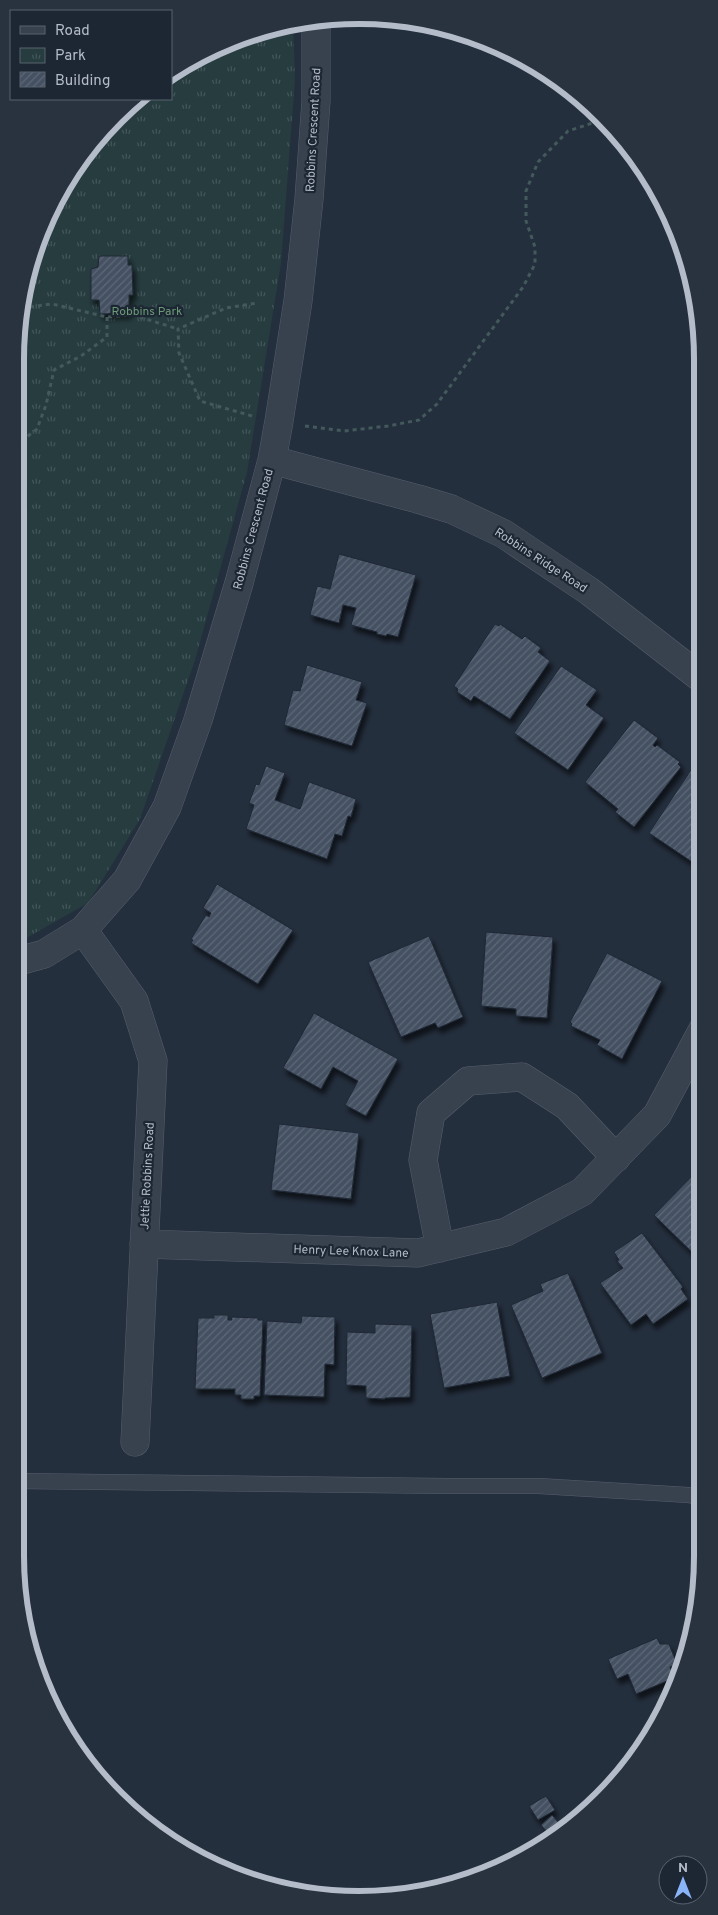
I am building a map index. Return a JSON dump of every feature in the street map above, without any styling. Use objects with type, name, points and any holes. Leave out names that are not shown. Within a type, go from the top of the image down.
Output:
[{"type":"street","name":"Robbins Crescent Road","points":[[24,960],[44,954],[82,930],[128,880],[167,807],[198,720],[239,583],[272,460],[298,301],[309,199],[316,100],[316,27]]},
{"type":"street","name":"Robbins Ridge Road","points":[[272,460],[418,498],[451,509],[504,534],[589,591],[694,673]]},
{"type":"street","name":"Jettie Robbins Road","points":[[82,930],[134,1001],[153,1061],[135,1442]]},
{"type":"street","name":"Henry Lee Knox Lane","points":[[144,1244],[418,1254],[506,1232],[582,1192],[657,1115],[694,1046]]},
{"type":"street","points":[[440,1248],[423,1160],[431,1113],[468,1081],[522,1077],[567,1106],[616,1158]]},
{"type":"lane","points":[[24,1480],[539,1486],[694,1496]]},
{"type":"path","points":[[308,426],[344,431],[388,426],[419,420],[437,404],[523,287],[535,264],[535,247],[526,221],[526,191],[538,162],[568,131],[596,122]]},
{"type":"path","points":[[28,307],[52,304],[106,317],[133,315],[178,329],[226,308],[257,304]]},
{"type":"path","points":[[24,439],[37,429],[46,404],[54,370],[81,356],[106,338],[106,317]]},
{"type":"path","points":[[178,329],[179,353],[200,401],[242,414]]},
{"type":"green space","name":"Robbins Park","points":[[293,30],[295,79],[281,263],[247,472],[195,660],[140,819],[88,903],[24,939],[24,337],[35,272],[58,211],[80,173],[107,138],[138,107],[146,100],[172,100],[172,81],[211,58],[251,42]]},
{"type":"building","points":[[99,256],[128,256],[128,265],[132,265],[133,295],[129,295],[129,313],[100,314],[99,300],[91,300],[91,269],[98,267]]},
{"type":"building","points":[[339,554],[416,575],[398,637],[377,634],[377,632],[351,625],[356,608],[343,605],[339,623],[310,615],[317,586],[330,589]]},
{"type":"building","points":[[495,624],[499,626],[500,624],[522,639],[525,636],[541,648],[538,652],[550,661],[510,719],[474,696],[471,701],[457,692],[458,689],[454,686]]},
{"type":"building","points":[[307,665],[362,682],[356,700],[367,703],[352,746],[284,725],[293,690],[300,691]]},
{"type":"building","points":[[561,666],[597,690],[586,705],[604,718],[568,770],[514,733]]},
{"type":"building","points":[[634,720],[658,738],[653,745],[655,747],[657,745],[680,762],[678,764],[681,767],[634,827],[615,812],[618,809],[585,782]]},
{"type":"building","points":[[266,766],[285,773],[275,800],[300,809],[309,782],[356,799],[351,817],[348,816],[342,836],[335,834],[327,859],[246,829],[254,805],[249,803],[256,784],[259,785]]},
{"type":"building","points":[[691,770],[694,772],[694,863],[649,833]]},
{"type":"building","points":[[217,884],[293,930],[258,984],[191,943],[193,940],[191,939],[206,915],[209,917],[211,913],[203,908]]},
{"type":"building","points":[[486,932],[553,937],[547,1018],[516,1016],[516,1009],[481,1006]]},
{"type":"building","points":[[429,936],[463,1017],[438,1028],[435,1023],[401,1037],[368,962]]},
{"type":"building","points":[[607,953],[662,981],[622,1059],[597,1045],[600,1040],[571,1026],[570,1022]]},
{"type":"building","points":[[314,1013],[398,1059],[366,1116],[345,1105],[358,1081],[333,1067],[321,1089],[283,1068]]},
{"type":"building","points":[[279,1124],[359,1133],[351,1199],[271,1190]]},
{"type":"building","points":[[694,1174],[694,1254],[654,1215]]},
{"type":"building","points":[[642,1233],[683,1287],[681,1289],[688,1299],[653,1324],[646,1314],[631,1325],[600,1283],[623,1268],[617,1261],[619,1260],[614,1252]]},
{"type":"building","points":[[568,1273],[602,1353],[542,1378],[511,1305],[543,1291],[540,1284]]},
{"type":"building","points":[[497,1302],[510,1376],[444,1388],[430,1314]]},
{"type":"building","points":[[214,1315],[228,1315],[228,1320],[232,1320],[231,1317],[258,1318],[258,1320],[263,1320],[260,1396],[254,1396],[254,1399],[241,1399],[241,1395],[235,1395],[235,1389],[195,1389],[198,1318],[214,1318]]},
{"type":"building","points":[[302,1316],[335,1317],[334,1365],[325,1364],[324,1397],[264,1395],[267,1321],[301,1323]]},
{"type":"building","points":[[375,1324],[412,1325],[410,1397],[366,1398],[366,1386],[346,1385],[347,1332],[375,1333]]},
{"type":"building","points":[[657,1638],[660,1644],[669,1644],[676,1663],[670,1667],[673,1674],[671,1679],[636,1694],[628,1674],[617,1679],[608,1659]]},
{"type":"building","points":[[546,1796],[555,1810],[538,1820],[529,1806]]},
{"type":"building","points":[[552,1815],[560,1824],[548,1833],[541,1825]]}]
